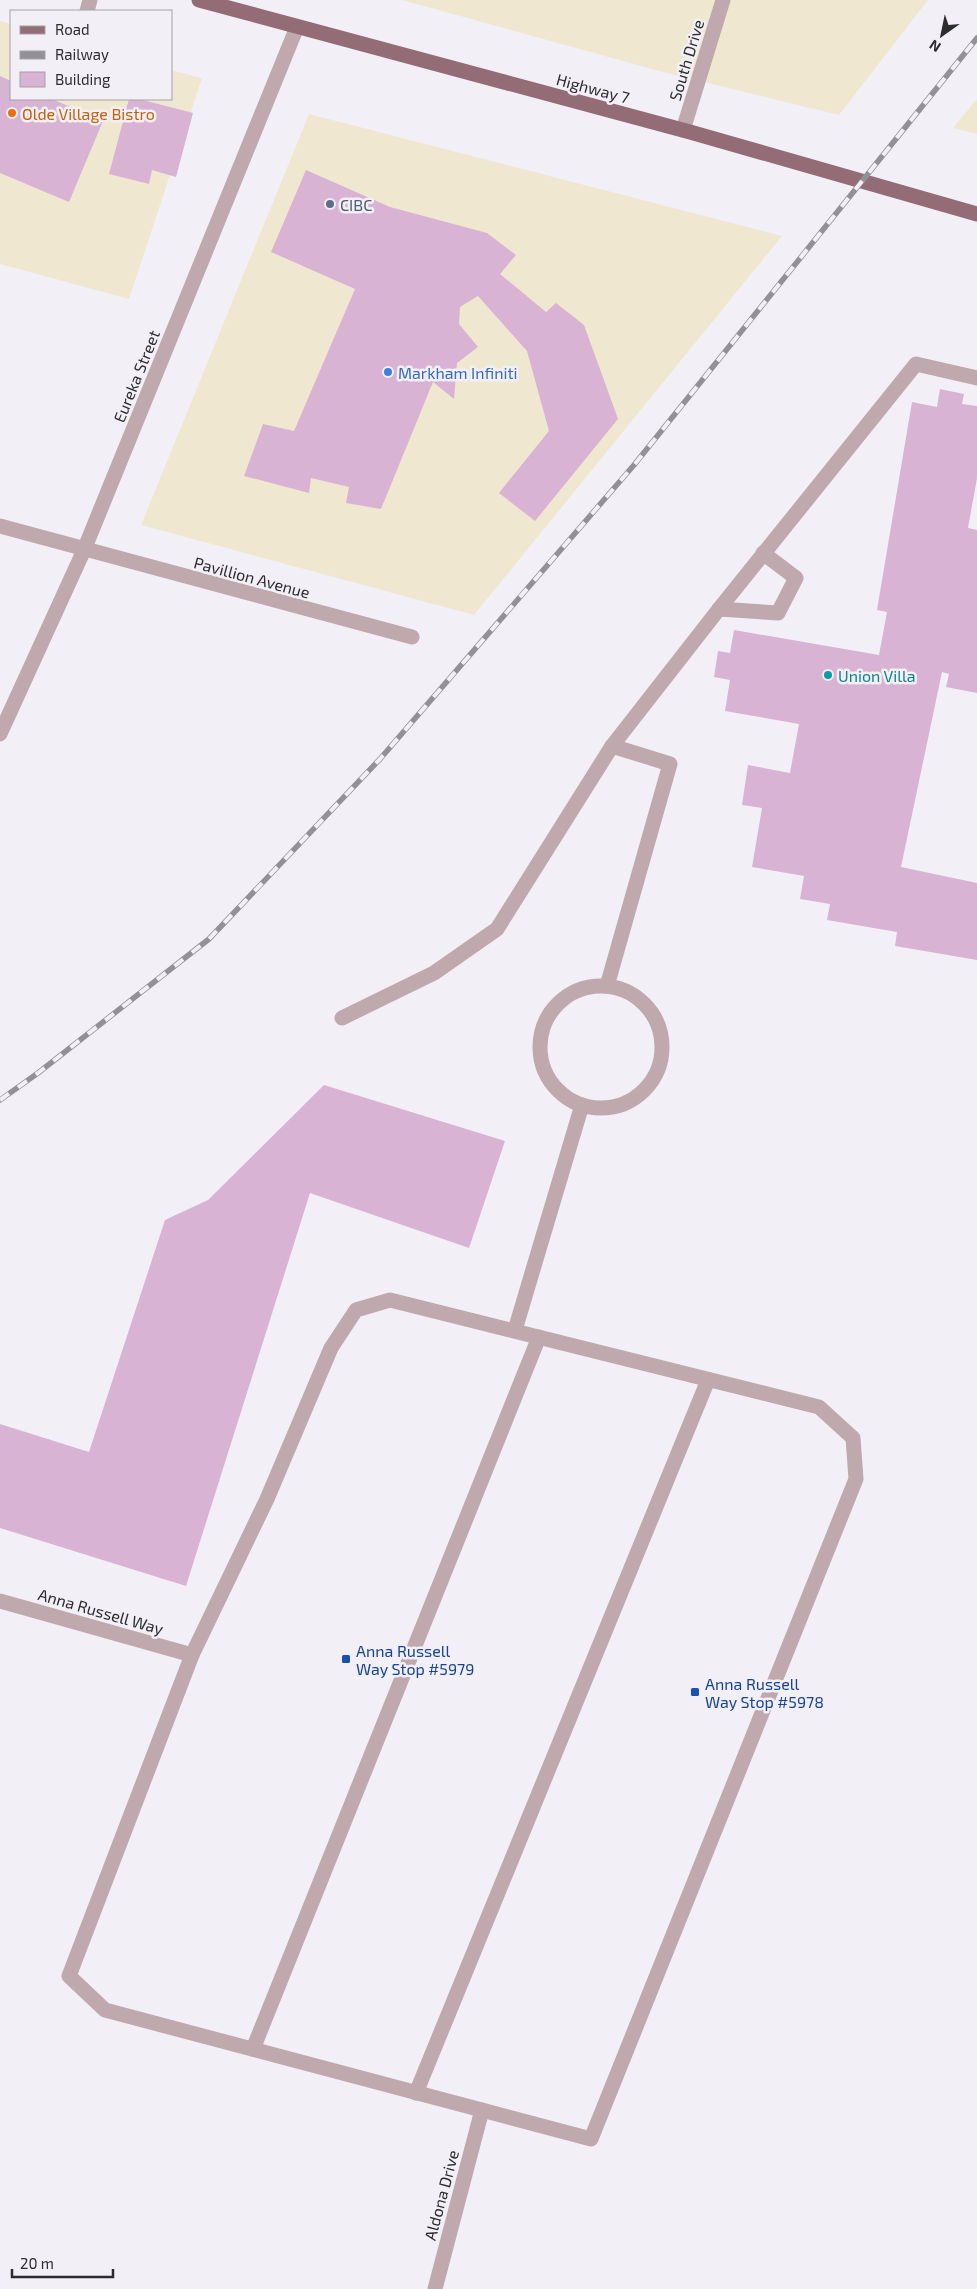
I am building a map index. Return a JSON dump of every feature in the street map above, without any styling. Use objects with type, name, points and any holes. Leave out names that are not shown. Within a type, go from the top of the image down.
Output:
[{"type":"main road","name":"Highway 7","points":[[199,0],[297,28],[683,130],[977,214]]},
{"type":"street","name":"South Drive","points":[[683,130],[723,0]]},
{"type":"street","name":"Eureka Street","points":[[0,734],[84,550],[297,28]]},
{"type":"street","points":[[342,1018],[434,973],[497,928],[612,746],[763,553],[916,364],[977,378]]},
{"type":"street","name":"Pavillion Avenue","points":[[0,526],[412,637]]},
{"type":"street","points":[[719,609],[778,612],[796,578],[763,553]]},
{"type":"street","points":[[607,986],[670,764],[612,746]]},
{"type":"street","points":[[607,986],[626,991],[642,1002],[649,1010],[655,1018],[662,1037],[661,1058],[654,1078],[641,1094],[622,1104],[602,1108],[582,1105],[563,1095],[550,1081],[542,1063],[540,1043],[544,1024],[554,1007],[569,994],[588,988],[607,986]]},
{"type":"street","points":[[515,1330],[582,1105]]},
{"type":"street","points":[[390,1300],[515,1330],[819,1407],[853,1438],[856,1479],[591,2140],[106,2010],[69,1976],[192,1655],[267,1500],[332,1348],[356,1310],[390,1300]]},
{"type":"street","points":[[252,2049],[538,1336]]},
{"type":"street","points":[[416,2093],[708,1380]]},
{"type":"street","name":"Anna Russell Way","points":[[0,1600],[192,1655]]},
{"type":"street","name":"Aldona Drive","points":[[435,2289],[482,2110]]},
{"type":"shaded area","points":[[402,0],[928,0],[839,115],[659,71]]},
{"type":"shaded area","points":[[0,21],[10,24],[10,100],[172,100],[172,70],[202,78],[129,299],[0,264]]},
{"type":"shaded area","points":[[977,99],[977,134],[953,128]]},
{"type":"shaded area","points":[[309,114],[782,236],[474,615],[141,525]]},
{"type":"building","points":[[0,76],[10,81],[10,100],[54,100],[103,121],[69,202],[0,173]]},
{"type":"building","points":[[129,100],[143,100],[193,113],[176,177],[152,170],[149,184],[109,174]]},
{"type":"building","name":"Markham Infiniti","points":[[306,170],[390,207],[487,233],[516,255],[500,274],[546,312],[556,303],[584,325],[618,419],[535,521],[499,493],[549,431],[527,351],[478,296],[460,307],[459,324],[478,347],[457,363],[454,399],[433,382],[381,509],[346,503],[349,487],[311,478],[309,493],[244,476],[263,424],[294,431],[355,289],[271,252]]},
{"type":"building","name":"Union Villa","points":[[940,389],[964,394],[962,404],[977,406],[977,478],[968,528],[977,530],[977,693],[946,687],[949,674],[942,672],[901,867],[977,883],[977,960],[895,946],[897,932],[827,920],[830,904],[800,899],[804,876],[752,867],[762,808],[742,805],[748,765],[790,773],[799,724],[725,711],[730,680],[714,677],[718,651],[730,653],[734,630],[879,655],[887,612],[877,610],[912,402],[937,407]]},
{"type":"building","points":[[324,1085],[505,1141],[469,1248],[310,1193],[186,1586],[0,1528],[0,1424],[89,1452],[165,1220],[208,1200]]},
{"type":"railway","points":[[0,1100],[38,1073],[209,939],[380,759],[634,465],[977,38]]},
{"type":"place","name":"Olde Village Bistro","points":[[12,113]]},
{"type":"place","name":"CIBC","points":[[330,204]]},
{"type":"place","name":"Markham Infiniti","points":[[388,372]]},
{"type":"place","name":"Union Villa","points":[[828,675]]},
{"type":"place","name":"Anna Russell Way Stop #5979","points":[[346,1659]]},
{"type":"place","name":"Anna Russell Way Stop #5978","points":[[695,1692]]}]
